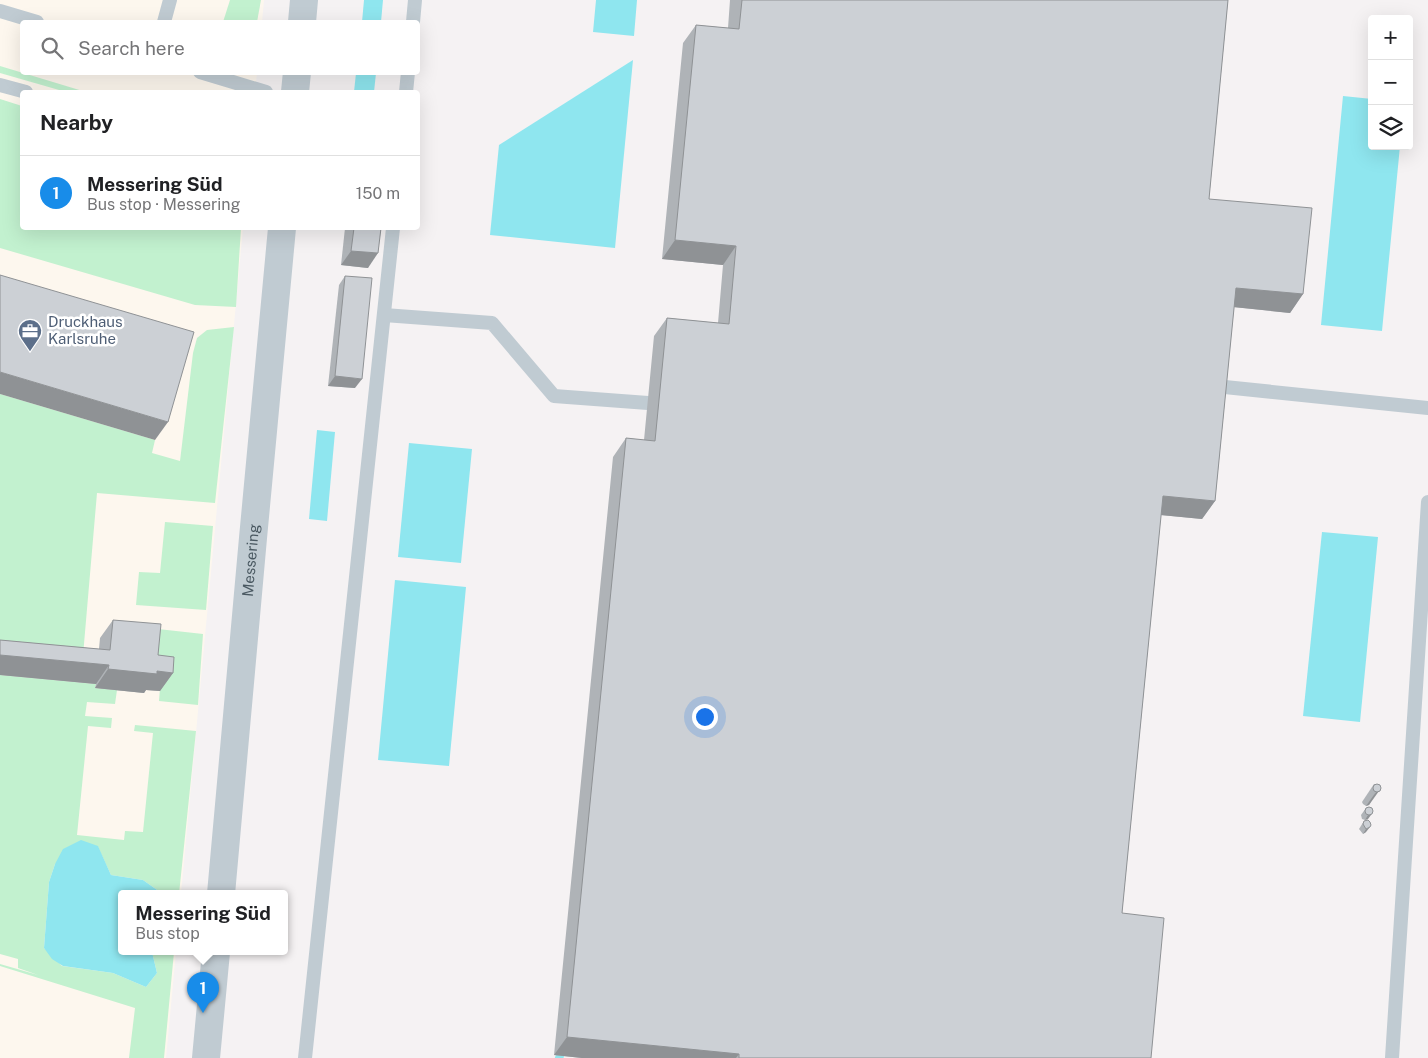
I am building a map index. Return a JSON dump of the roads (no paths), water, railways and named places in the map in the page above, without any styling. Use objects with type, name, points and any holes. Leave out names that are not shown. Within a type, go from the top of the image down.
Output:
[{"type":"street","points":[[302,20],[304,0]]},
{"type":"street","points":[[295,90],[297,75]]},
{"type":"street","name":"Messering","points":[[221,890],[282,230]]},
{"type":"street","points":[[206,1058],[216,955]]},
{"type":"lane","points":[[165,20],[170,0]]},
{"type":"lane","points":[[413,20],[415,0]]},
{"type":"lane","points":[[0,11],[30,20]]},
{"type":"lane","points":[[210,75],[259,90]]},
{"type":"lane","points":[[406,90],[408,75]]},
{"type":"lane","points":[[0,85],[20,90]]},
{"type":"lane","points":[[305,1058],[393,230]]},
{"type":"lane","points":[[384,315],[492,323],[554,396],[648,403]]},
{"type":"lane","points":[[1215,386],[1428,408]]},
{"type":"lane","points":[[1392,1058],[1428,502]]},
{"type":"water","points":[[364,0],[383,0],[381,20],[362,20]]},
{"type":"water","points":[[596,0],[637,0],[634,36],[593,32]]},
{"type":"water","points":[[633,60],[615,248],[490,235],[499,145]]},
{"type":"water","points":[[356,75],[376,75],[374,90],[354,90]]},
{"type":"water","points":[[1343,96],[1368,99],[1368,150],[1400,150],[1382,331],[1321,325]]},
{"type":"water","points":[[317,430],[335,432],[327,521],[309,519]]},
{"type":"water","points":[[409,443],[472,449],[461,563],[398,557]]},
{"type":"water","points":[[1322,532],[1378,537],[1360,722],[1303,716]]},
{"type":"water","points":[[395,580],[466,587],[449,766],[378,760]]},
{"type":"water","points":[[81,840],[98,846],[111,875],[143,880],[157,890],[118,890],[118,955],[153,955],[157,973],[146,987],[113,973],[63,966],[52,959],[44,948],[49,882],[55,864],[63,849]]},
{"type":"place","name":"Druckhaus Karlsruhe","points":[[30,352]]},
{"type":"place","name":"Messering Süd","points":[[203,1013]]}]
